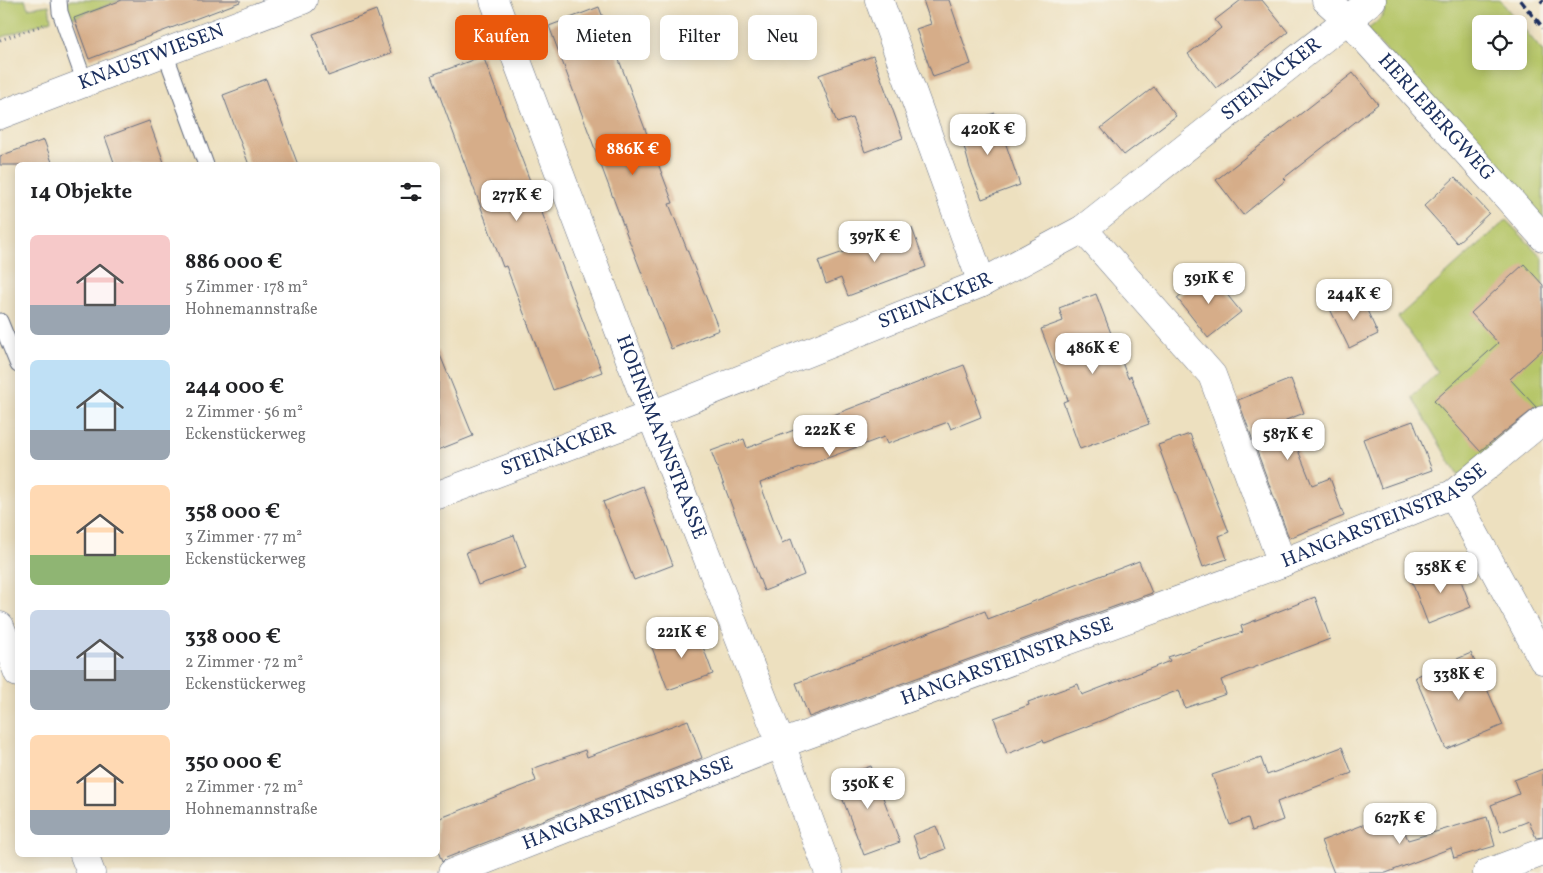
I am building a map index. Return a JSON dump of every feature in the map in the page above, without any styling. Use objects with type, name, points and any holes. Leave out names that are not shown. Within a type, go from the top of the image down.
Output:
[{"type":"street","name":"KNAUSTWIESEN","points":[[0,115],[303,0]]},
{"type":"street","name":"HOHNEMANNSTRASSE","points":[[494,0],[651,415],[829,873]]},
{"type":"street","points":[[879,0],[982,283]]},
{"type":"street","name":"HERLEBERGWEG","points":[[1326,0],[1348,20],[1543,237]]},
{"type":"street","name":"STEINÄCKER","points":[[440,494],[651,415],[982,283],[1082,229],[1372,0]]},
{"type":"street","points":[[1082,229],[1212,376],[1282,563]]},
{"type":"street","name":"HANGARSTEINSTRASSE","points":[[452,873],[780,744],[1282,563],[1453,494],[1543,420]]},
{"type":"street","points":[[1453,494],[1543,660]]},
{"type":"street","points":[[0,626],[11,660]]},
{"type":"street","points":[[1487,873],[1543,852]]},
{"type":"street","points":[[85,857],[91,873]]},
{"type":"lane","points":[[59,0],[62,18],[85,83]]},
{"type":"lane","points":[[165,53],[205,162]]},
{"type":"lane","points":[[0,321],[15,358]]},
{"type":"path","points":[[0,40],[62,18]]},
{"type":"green space","points":[[0,0],[25,0],[28,8],[49,5],[51,20],[0,38]]},
{"type":"green space","points":[[71,0],[122,0],[69,19],[67,2]]},
{"type":"green space","points":[[1385,0],[1500,0],[1512,15],[1472,15],[1472,70],[1527,70],[1527,33],[1543,52],[1543,221],[1367,30],[1384,14]]},
{"type":"green space","points":[[1506,220],[1543,258],[1543,413],[1461,481],[1412,397],[1438,372],[1398,317]]},
{"type":"building","points":[[122,0],[240,0],[240,2],[89,59],[74,18]]},
{"type":"building","points":[[923,0],[949,0],[971,64],[933,77],[916,29],[931,24]]},
{"type":"building","points":[[1241,0],[1262,0],[1288,32],[1216,88],[1188,54],[1221,28],[1215,20]]},
{"type":"building","points":[[599,7],[602,15],[578,15]]},
{"type":"building","points":[[376,10],[391,53],[328,76],[313,34]]},
{"type":"building","points":[[558,23],[558,50],[549,26]]},
{"type":"building","points":[[873,56],[903,138],[865,152],[852,118],[837,123],[819,75]]},
{"type":"building","points":[[472,60],[485,60],[602,372],[553,390],[506,266],[503,267],[432,75]]},
{"type":"building","points":[[562,60],[619,60],[673,203],[669,204],[719,330],[671,349]]},
{"type":"building","points":[[1353,73],[1378,104],[1284,178],[1286,180],[1243,215],[1216,180]]},
{"type":"building","points":[[266,79],[297,162],[248,162],[223,95]]},
{"type":"building","points":[[1154,87],[1176,116],[1124,155],[1101,128]]},
{"type":"building","points":[[995,113],[1020,185],[982,199],[970,168],[958,125]]},
{"type":"building","points":[[149,121],[164,162],[114,162],[105,137]]},
{"type":"building","points":[[44,140],[52,162],[15,162],[15,165],[0,165],[0,156]]},
{"type":"building","points":[[1455,177],[1489,213],[1457,243],[1424,206]]},
{"type":"building","points":[[912,228],[926,267],[848,296],[841,278],[826,284],[818,261]]},
{"type":"building","points":[[1524,264],[1543,285],[1543,349],[1510,379],[1536,407],[1480,451],[1434,401],[1498,343],[1471,313]]},
{"type":"building","points":[[1209,272],[1241,312],[1208,338],[1177,298]]},
{"type":"building","points":[[1096,294],[1128,378],[1131,376],[1149,424],[1080,449],[1063,402],[1068,400],[1041,329],[1063,321],[1059,308]]},
{"type":"building","points":[[1360,295],[1378,334],[1349,348],[1330,309]]},
{"type":"building","points":[[440,355],[473,436],[440,449]]},
{"type":"building","points":[[964,365],[977,399],[975,400],[981,417],[951,429],[948,422],[887,444],[884,437],[760,483],[782,543],[791,539],[804,575],[764,591],[711,451],[744,439],[747,448]]},
{"type":"building","points":[[1291,379],[1304,413],[1286,420],[1312,485],[1330,478],[1344,516],[1289,538],[1238,400]]},
{"type":"building","points":[[1413,421],[1432,470],[1381,488],[1363,439]]},
{"type":"building","points":[[1190,434],[1229,532],[1219,536],[1227,559],[1203,567],[1158,445]]},
{"type":"building","points":[[643,486],[673,565],[634,580],[603,502]]},
{"type":"building","points":[[514,535],[526,568],[478,585],[466,552]]},
{"type":"building","points":[[1139,561],[1152,593],[809,717],[796,683],[985,611],[988,619]]},
{"type":"building","points":[[1455,565],[1471,607],[1428,624],[1412,582]]},
{"type":"building","points":[[1315,597],[1330,639],[1221,680],[1226,694],[1185,708],[1179,690],[1044,743],[1043,740],[1007,754],[994,718],[1029,705],[1028,702],[1078,684],[1082,695],[1170,661],[1168,657],[1243,632],[1241,626]]},
{"type":"building","points":[[696,628],[713,674],[668,690],[651,645]]},
{"type":"building","points":[[1471,653],[1503,725],[1446,749],[1415,677]]},
{"type":"building","points":[[688,720],[702,758],[446,858],[442,862],[440,856],[440,818],[536,781],[532,769],[585,750],[587,757]]},
{"type":"building","points":[[1342,747],[1352,773],[1277,802],[1283,820],[1252,831],[1248,818],[1230,825],[1212,775],[1261,758],[1267,775]]},
{"type":"building","points":[[871,766],[900,842],[864,855],[835,779]]},
{"type":"building","points":[[1543,769],[1543,837],[1536,838],[1529,821],[1501,832],[1491,805],[1519,794],[1514,780]]},
{"type":"building","points":[[1397,812],[1408,840],[1487,817],[1495,846],[1454,858],[1451,848],[1386,873],[1334,873],[1321,841]]},
{"type":"building","points":[[936,826],[945,849],[921,858],[913,835]]},
{"type":"railway","points":[[1520,0],[1543,28]]}]
